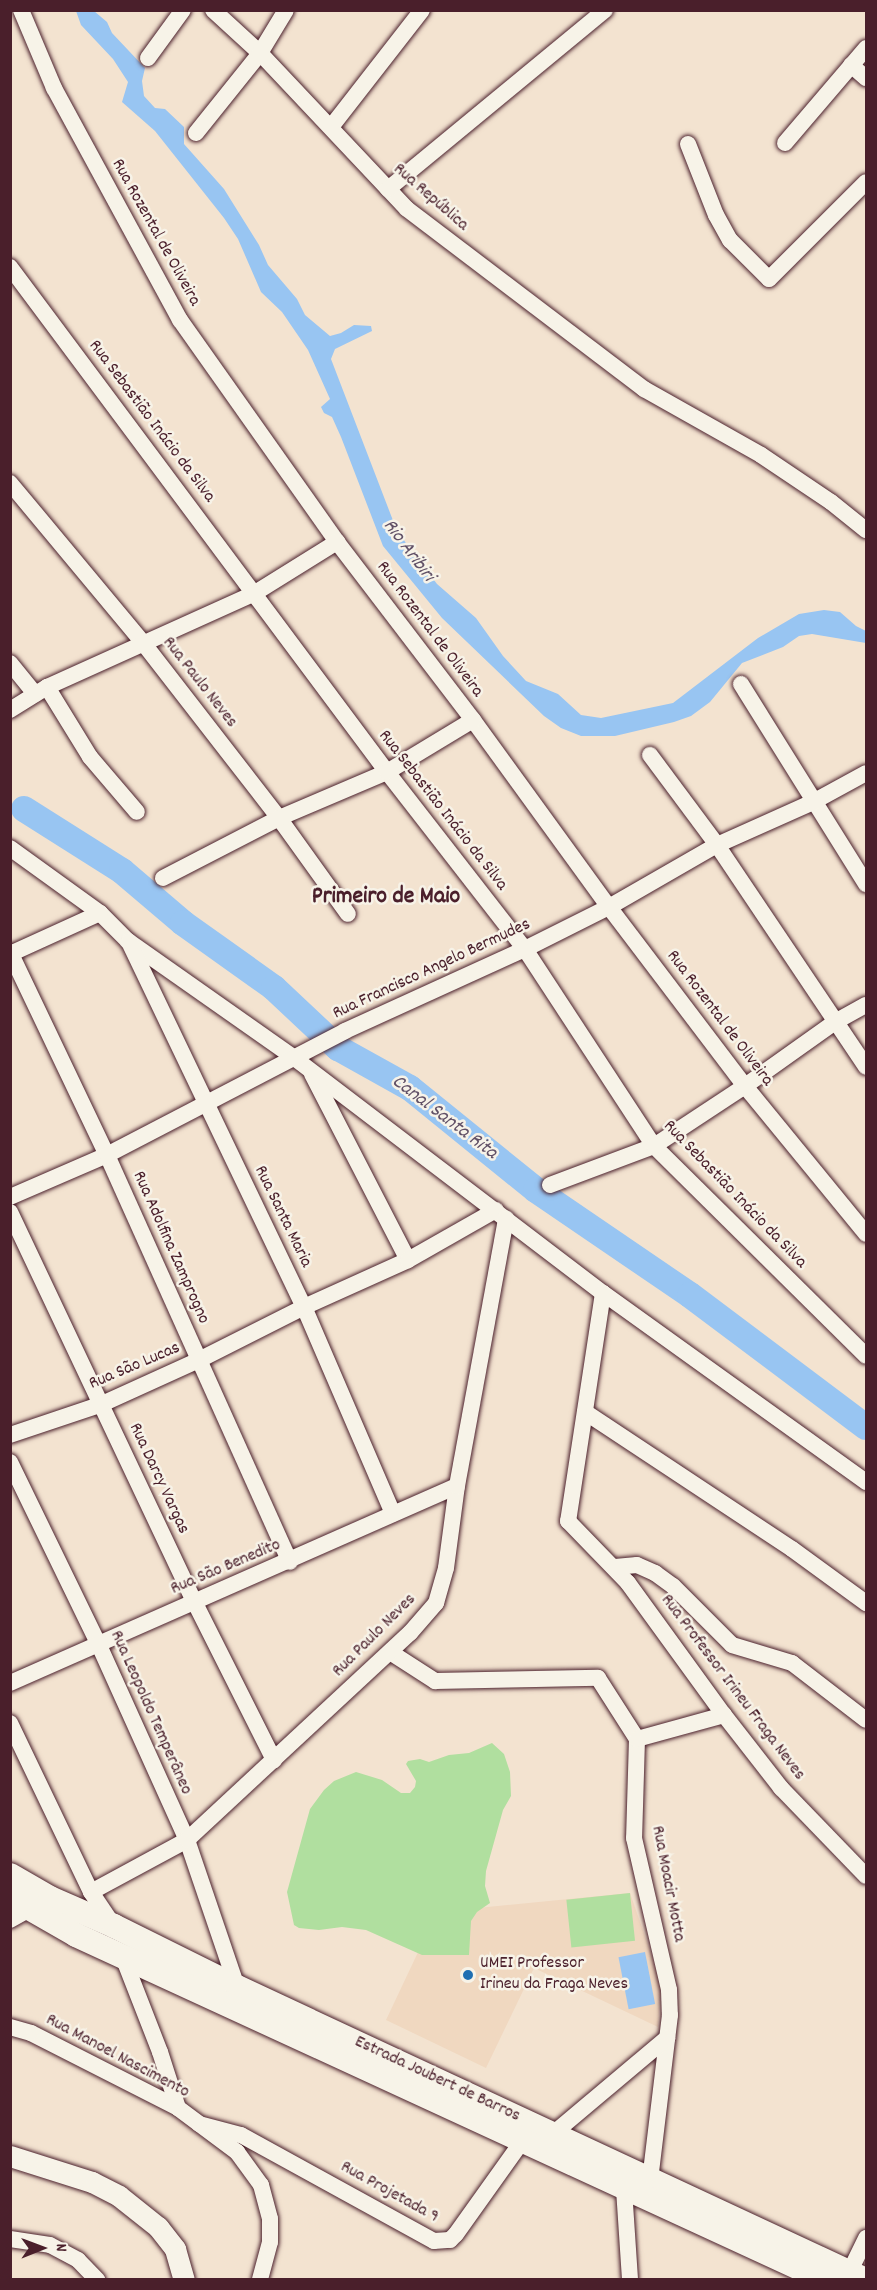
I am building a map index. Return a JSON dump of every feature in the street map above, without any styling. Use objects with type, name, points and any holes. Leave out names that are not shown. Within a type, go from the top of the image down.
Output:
[{"type":"main road","name":"Estrada Joubert de Barros","points":[[10,1875],[50,1898],[114,1926],[237,1987],[858,2276]]},
{"type":"main road","name":"Estrada Joubert de Barros","points":[[17,1908],[523,2140],[786,2270],[825,2280]]},
{"type":"street","points":[[148,58],[183,10]]},
{"type":"street","name":"Rua República","points":[[213,10],[260,53],[388,189],[424,222],[644,389],[761,455],[831,502],[867,530]]},
{"type":"street","points":[[196,133],[260,53],[286,10]]},
{"type":"street","points":[[331,127],[422,10]]},
{"type":"street","points":[[388,189],[605,10]]},
{"type":"street","name":"Rua Rozental de Oliveira","points":[[22,13],[54,88],[180,320],[338,542],[473,720],[609,907],[745,1086],[867,1234]]},
{"type":"street","points":[[785,143],[867,48]]},
{"type":"street","points":[[851,65],[867,78]]},
{"type":"street","points":[[688,144],[711,204],[730,240],[769,279],[867,182]]},
{"type":"street","name":"Rua Sebastião Inácio da Silva","points":[[10,267],[387,772],[525,949],[654,1146],[864,1350]]},
{"type":"street","name":"Rua Paulo Neves","points":[[10,483],[144,644],[279,818],[348,914]]},
{"type":"street","points":[[10,710],[41,691],[255,594],[338,542]]},
{"type":"street","points":[[10,663],[41,691],[90,757],[137,812]]},
{"type":"street","points":[[741,684],[813,802],[867,884]]},
{"type":"street","points":[[163,878],[279,818],[387,772],[473,720]]},
{"type":"street","points":[[650,754],[717,845],[867,1067]]},
{"type":"street","name":"Rua Francisco Angelo Bermudes","points":[[10,1197],[107,1155],[313,1047],[525,949],[609,907],[717,845],[813,802],[867,773]]},
{"type":"street","points":[[10,848],[100,913],[128,941],[293,1057],[603,1293],[867,1482]]},
{"type":"street","points":[[11,953],[100,913]]},
{"type":"street","name":"Rua Santa Maria","points":[[128,941],[304,1307],[393,1514]]},
{"type":"street","name":"Rua Adolfina Zamprogno","points":[[11,953],[107,1155],[290,1562]]},
{"type":"street","points":[[550,1185],[654,1146],[745,1086],[835,1022],[867,1005]]},
{"type":"street","points":[[310,1070],[408,1260]]},
{"type":"street","name":"Rua Darcy Vargas","points":[[10,1212],[195,1603],[274,1760]]},
{"type":"street","name":"Rua Paulo Neves","points":[[91,1892],[187,1840],[390,1652],[426,1617],[436,1603],[446,1568],[501,1214]]},
{"type":"street","name":"Rua São Lucas","points":[[10,1435],[102,1404],[199,1360],[304,1307],[408,1260],[501,1214]]},
{"type":"street","points":[[603,1293],[585,1412],[792,1549],[867,1603]]},
{"type":"street","name":"Rua Professor Irineu Fraga Neves","points":[[585,1412],[568,1521],[615,1567],[781,1788],[867,1876]]},
{"type":"street","name":"Rua Leopoldo Temperâneo","points":[[10,1462],[98,1643],[187,1840],[237,1987]]},
{"type":"street","name":"Rua São Benedito","points":[[10,1683],[98,1643],[290,1562],[457,1486]]},
{"type":"street","points":[[615,1567],[638,1565],[655,1573],[673,1586],[732,1646],[792,1663],[867,1720]]},
{"type":"street","points":[[390,1652],[435,1681],[598,1678],[637,1739],[724,1715]]},
{"type":"street","points":[[10,1723],[91,1892],[114,1926]]},
{"type":"street","name":"Rua Moacir Motta","points":[[637,1739],[634,1838],[669,1990],[670,2015],[650,2180]]},
{"type":"street","points":[[123,1957],[160,2052],[178,2108]]},
{"type":"street","name":"Rua Manoel Nascimento","points":[[10,2027],[32,2033],[178,2108],[237,2152],[261,2185],[270,2219],[270,2242],[260,2279]]},
{"type":"street","points":[[554,2133],[667,2038]]},
{"type":"street","name":"Rua Projetada 9","points":[[199,2124],[241,2135],[434,2241],[450,2240],[456,2234],[523,2140]]},
{"type":"street","points":[[10,2156],[92,2182],[119,2196],[142,2212],[175,2249],[184,2280]]},
{"type":"street","points":[[624,2189],[630,2280]]},
{"type":"street","points":[[858,2276],[867,2238]]},
{"type":"street","points":[[10,2239],[50,2245],[78,2260],[97,2280]]},
{"type":"shaded area","name":"UMEI Professor Irineu da Fraga Neves","points":[[630,1893],[661,1982],[658,2027],[534,1968],[486,2068],[386,2020],[437,1912]]},
{"type":"green space","points":[[492,1743],[504,1754],[510,1772],[511,1796],[503,1810],[486,1871],[485,1886],[490,1903],[477,1912],[471,1921],[469,1955],[422,1955],[366,1930],[342,1927],[319,1930],[299,1928],[294,1925],[287,1892],[310,1809],[324,1790],[334,1781],[356,1772],[382,1780],[401,1793],[410,1793],[416,1781],[406,1764],[408,1761],[420,1759],[429,1762],[449,1755],[469,1753]]},
{"type":"green space","points":[[630,1893],[635,1941],[571,1947],[566,1900]]},
{"type":"water","name":"Rio Aribiri","points":[[76,11],[94,11],[107,22],[112,33],[145,68],[142,81],[144,96],[155,108],[165,109],[184,127],[184,144],[224,189],[259,245],[268,265],[297,299],[305,315],[330,336],[341,333],[354,325],[371,326],[372,331],[335,349],[331,359],[397,531],[437,584],[476,618],[503,656],[526,681],[558,694],[581,715],[601,718],[673,703],[758,638],[799,614],[824,610],[840,612],[856,626],[866,631],[866,643],[812,634],[799,636],[783,647],[742,663],[710,702],[691,716],[615,736],[581,736],[561,728],[544,716],[442,618],[383,546],[341,437],[332,417],[324,413],[321,407],[330,399],[308,350],[282,312],[261,292],[238,239],[224,218],[155,131],[122,102],[128,82],[113,59],[81,25]]},
{"type":"water","points":[[645,1952],[655,2004],[629,2009],[618,1957]]},
{"type":"waterway","name":"Canal Santa Rita","points":[[24,809],[122,871],[183,923],[274,988],[338,1048],[410,1088],[536,1190],[690,1295],[866,1427]]},
{"type":"place","name":"UMEI Professor Irineu da Fraga Neves","points":[[468,1975]]},
{"type":"district","name":"Primeiro de Maio","points":[[386,898]]}]
